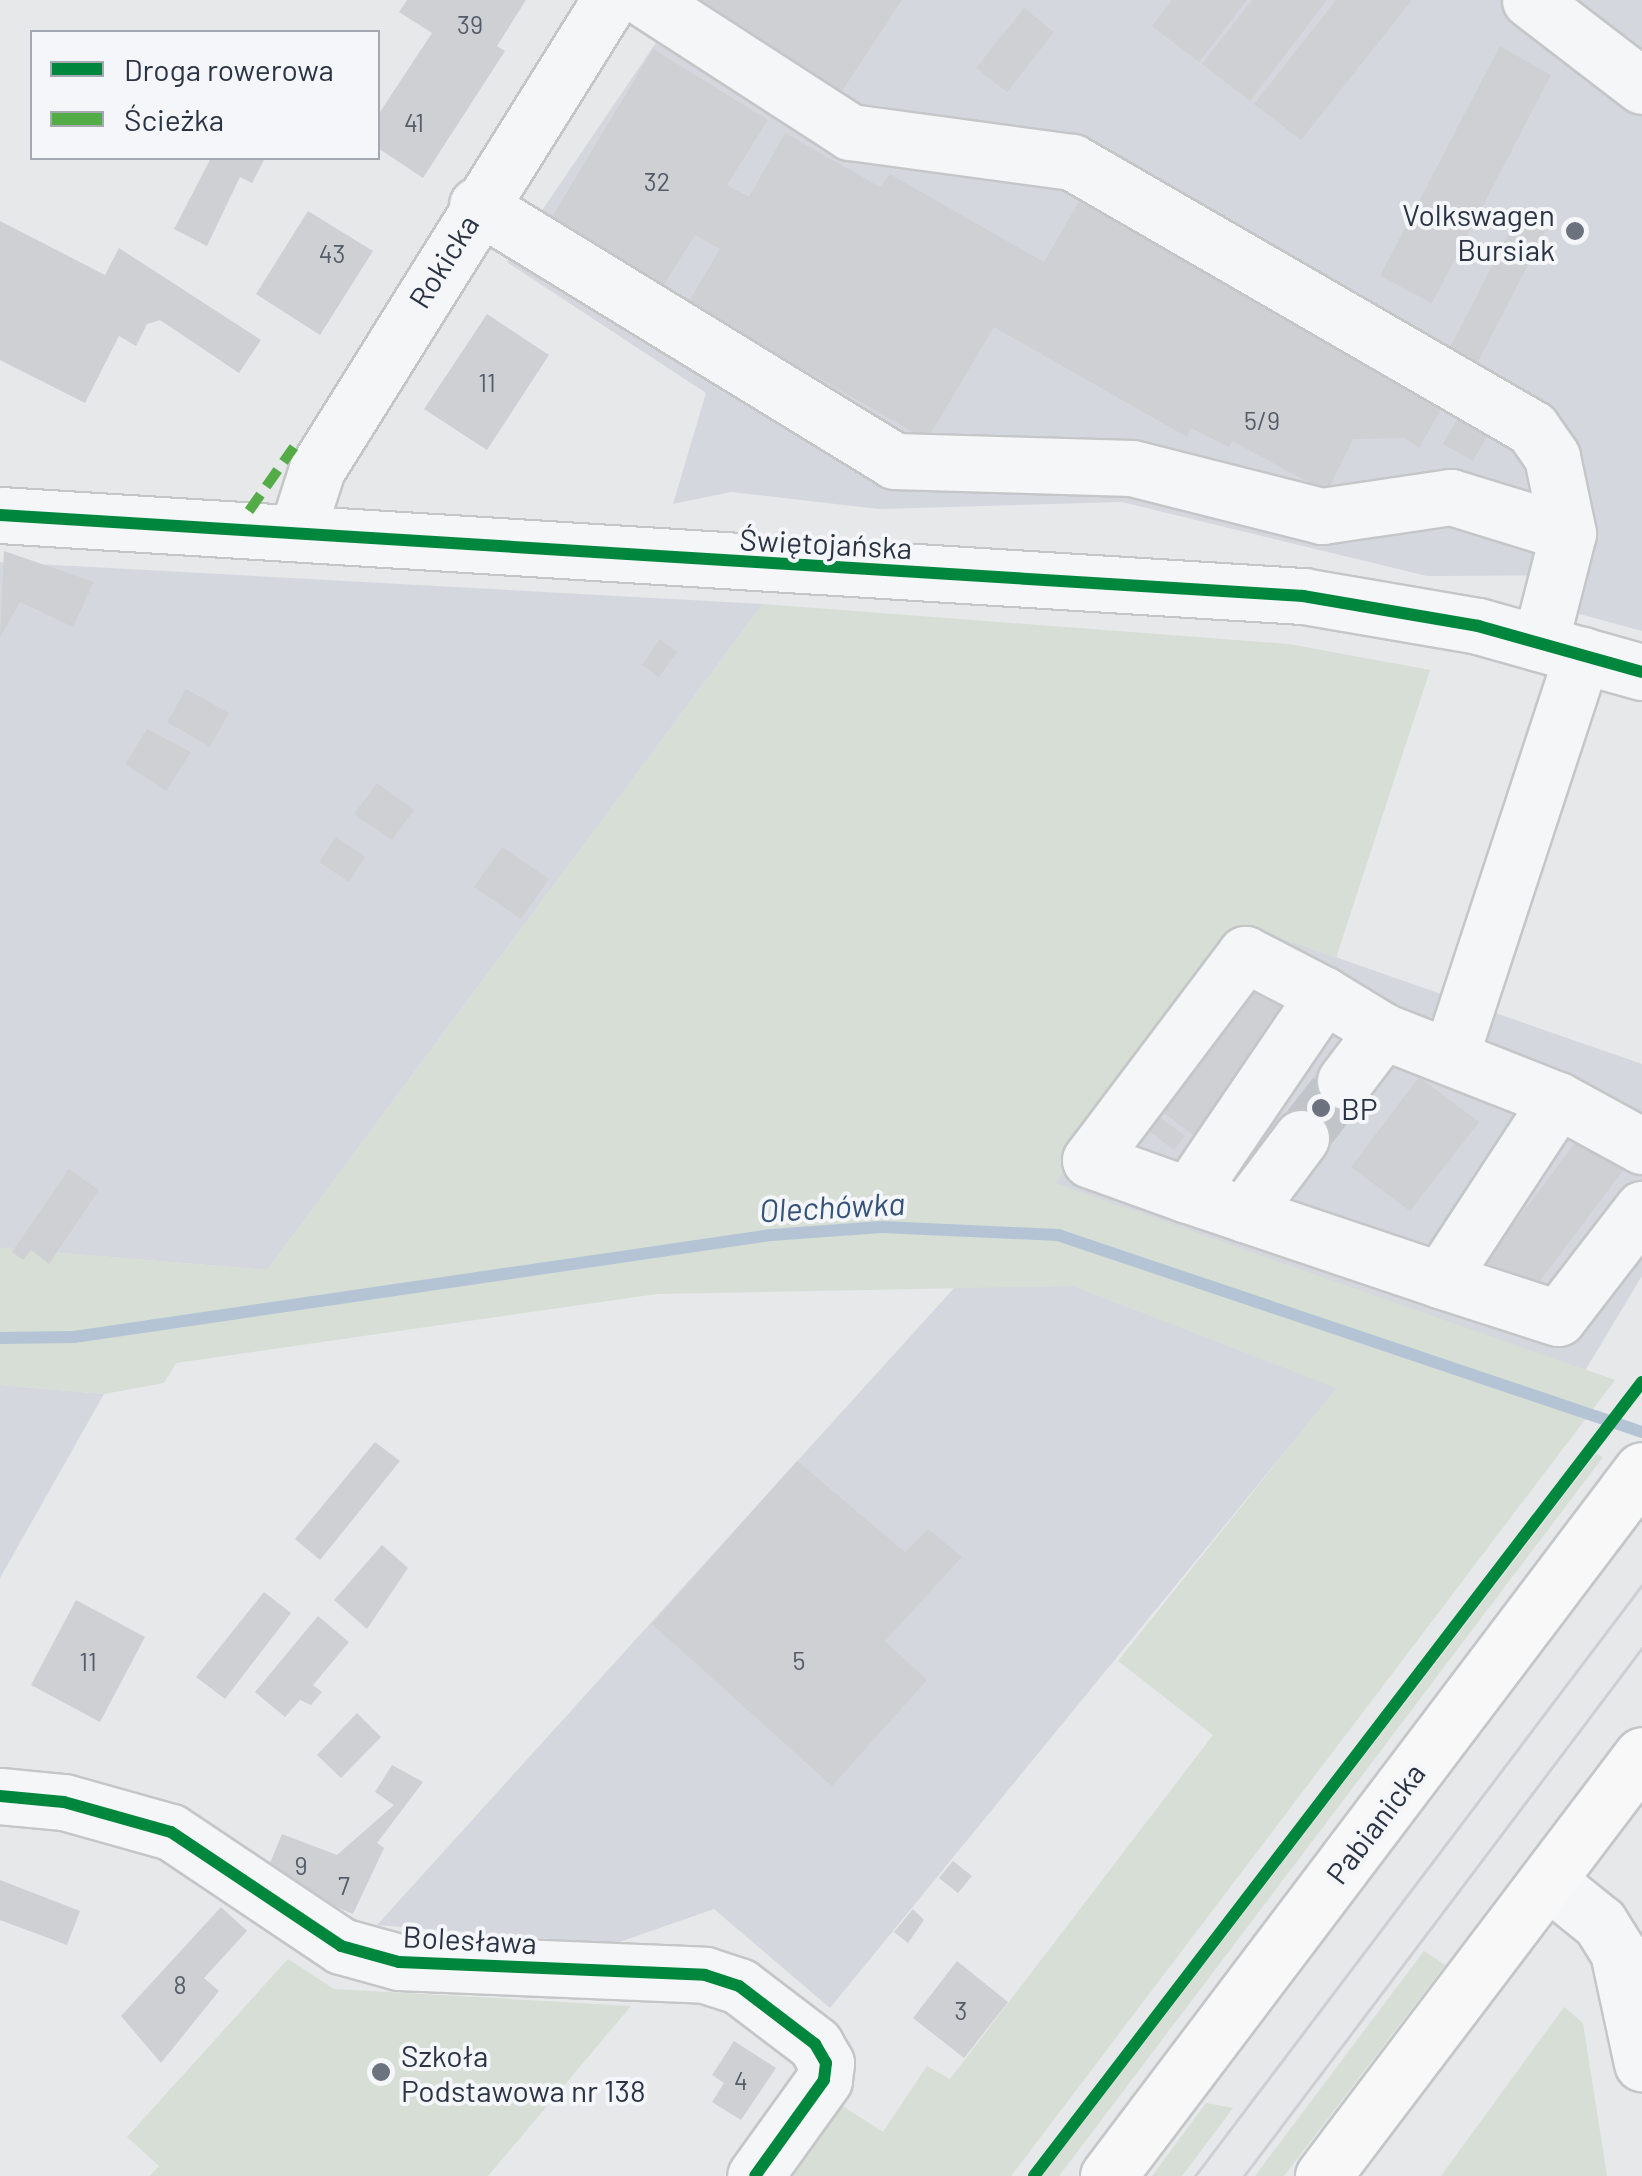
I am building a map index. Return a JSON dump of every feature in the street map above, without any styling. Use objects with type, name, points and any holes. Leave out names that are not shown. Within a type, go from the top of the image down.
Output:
[{"type":"main road","name":"Pabianicka","points":[[1108,2176],[1641,1470]]},
{"type":"main road","points":[[1323,2176],[1642,1755]]},
{"type":"street","name":"Rokicka","points":[[297,531],[301,498],[477,205],[610,0]]},
{"type":"street","points":[[646,0],[850,132],[1072,162],[1532,428],[1552,456],[1568,533],[1561,649],[1452,1051]]},
{"type":"street","points":[[1530,0],[1642,86]]},
{"type":"street","points":[[477,205],[894,462],[1132,468],[1322,516],[1450,497],[1568,533]]},
{"type":"street","name":"Świętojańska","points":[[0,515],[1302,596],[1561,649],[1642,672]]},
{"type":"street","points":[[1642,1146],[1558,1100],[1452,1051],[1382,1031],[1245,954],[1090,1160],[1558,1318],[1642,1210]]},
{"type":"street","points":[[1188,1194],[1324,995]]},
{"type":"street","points":[[1344,1081],[1382,1031]]},
{"type":"street","points":[[1440,1280],[1558,1100]]},
{"type":"street","points":[[1244,1214],[1301,1138]]},
{"type":"street","name":"Bolesława","points":[[0,1796],[64,1802],[171,1832],[341,1946],[399,1962],[705,1975],[739,1986],[815,2044],[826,2064],[824,2080],[755,2176]]},
{"type":"street","points":[[1548,1881],[1600,1923],[1618,1952],[1642,2063]]},
{"type":"shaded area","points":[[685,0],[1642,0],[1642,631],[1576,613],[1587,575],[1427,576],[1122,502],[879,509],[731,492],[673,504],[706,393],[507,262]]},
{"type":"shaded area","points":[[0,562],[763,604],[267,1270],[0,1248]]},
{"type":"shaded area","points":[[763,604],[1289,644],[1430,670],[1336,958],[1246,926],[1055,1183],[1615,1380],[1011,2176],[779,2176],[835,2101],[883,2132],[927,2066],[950,2079],[1213,1735],[1118,1661],[1336,1388],[1074,1286],[657,1294],[176,1363],[164,1383],[104,1394],[0,1385],[0,1248],[267,1270]]},
{"type":"shaded area","name":"BP","points":[[1246,926],[1642,1064],[1642,1276],[1585,1371],[1054,1183]]},
{"type":"shaded area","points":[[1074,1286],[1337,1388],[830,2008],[714,1909],[614,1944],[377,1925],[955,1287]]},
{"type":"shaded area","points":[[0,1385],[104,1394],[0,1578]]},
{"type":"shaded area","points":[[1596,1454],[1603,1457],[1059,2176],[1042,2176]]},
{"type":"shaded area","points":[[1424,1951],[1445,1965],[1284,2176],[1255,2176]]},
{"type":"shaded area","name":"Szkoła Podstawowa nr 138","points":[[288,1959],[334,1989],[631,2006],[488,2176],[150,2176],[159,2166],[127,2137]]},
{"type":"shaded area","points":[[1564,2007],[1583,2023],[1607,2176],[1441,2176]]},
{"type":"shaded area","points":[[1206,2103],[1233,2108],[1182,2176],[1152,2176]]},
{"type":"building","points":[[407,0],[526,0],[497,46],[505,51],[423,178],[380,149],[380,112],[432,33],[399,12]]},
{"type":"building","points":[[701,0],[902,0],[838,97],[697,7]]},
{"type":"building","points":[[1172,0],[1247,0],[1199,62],[1152,26]]},
{"type":"building","points":[[1252,0],[1327,0],[1250,101],[1202,64]]},
{"type":"building","points":[[1336,0],[1412,0],[1301,140],[1254,104]]},
{"type":"building","points":[[1024,8],[1054,32],[1007,92],[976,68]]},
{"type":"building","points":[[1500,46],[1551,75],[1432,303],[1380,276]]},
{"type":"building","points":[[653,49],[768,120],[727,185],[749,197],[785,133],[880,187],[890,174],[1044,262],[1084,193],[1444,404],[1419,448],[1405,438],[1353,439],[1327,492],[1232,441],[1229,447],[1191,428],[1187,437],[994,327],[927,440],[688,303],[720,249],[695,235],[660,291],[546,227]]},
{"type":"building","points":[[210,160],[264,160],[252,183],[240,177],[207,246],[174,229]]},
{"type":"building","points":[[308,211],[373,251],[320,335],[256,294]]},
{"type":"building","points":[[1519,213],[1547,228],[1478,362],[1450,348]]},
{"type":"building","points":[[0,221],[105,275],[119,248],[261,340],[239,373],[160,320],[147,324],[136,346],[119,336],[85,403],[0,360]]},
{"type":"building","points":[[487,314],[549,355],[487,450],[424,409]]},
{"type":"building","points":[[1461,412],[1491,430],[1473,461],[1443,444]]},
{"type":"building","points":[[4,551],[94,582],[73,627],[20,602],[0,637]]},
{"type":"building","points":[[660,639],[677,652],[659,677],[642,665]]},
{"type":"building","points":[[186,689],[229,713],[210,747],[167,722]]},
{"type":"building","points":[[147,729],[191,752],[166,791],[125,764]]},
{"type":"building","points":[[377,783],[414,810],[392,840],[354,814]]},
{"type":"building","points":[[336,837],[365,857],[349,882],[319,862]]},
{"type":"building","points":[[502,847],[549,879],[521,919],[474,887]]},
{"type":"building","points":[[1254,984],[1288,1010],[1193,1135],[1159,1109]]},
{"type":"building","name":"BP","points":[[1323,1065],[1362,1094],[1319,1152],[1279,1122]]},
{"type":"building","points":[[1419,1077],[1479,1122],[1410,1211],[1351,1167]]},
{"type":"building","points":[[1155,1114],[1185,1136],[1174,1150],[1145,1128]]},
{"type":"building","points":[[1586,1128],[1630,1161],[1528,1297],[1484,1264]]},
{"type":"building","points":[[69,1169],[99,1190],[49,1264],[31,1250],[23,1260],[12,1252]]},
{"type":"building","points":[[375,1442],[400,1461],[320,1560],[295,1539]]},
{"type":"building","points":[[797,1461],[905,1552],[928,1529],[962,1557],[885,1641],[927,1680],[832,1786],[652,1624]]},
{"type":"building","points":[[382,1545],[408,1568],[367,1629],[334,1600]]},
{"type":"building","points":[[264,1592],[291,1613],[225,1699],[196,1677]]},
{"type":"building","points":[[76,1600],[145,1637],[100,1722],[31,1685]]},
{"type":"building","points":[[318,1616],[349,1642],[313,1685],[322,1692],[311,1705],[300,1700],[285,1717],[255,1692]]},
{"type":"building","points":[[357,1713],[381,1737],[341,1778],[317,1755]]},
{"type":"building","points":[[392,1765],[423,1782],[377,1843],[384,1848],[353,1914],[265,1875],[282,1834],[337,1855],[394,1805],[375,1792]]},
{"type":"building","points":[[953,1861],[972,1876],[958,1893],[939,1878]]},
{"type":"building","points":[[0,1880],[80,1911],[67,1945],[0,1920]]},
{"type":"building","points":[[221,1907],[247,1931],[204,1978],[219,1991],[161,2063],[121,2016]]},
{"type":"building","points":[[913,1909],[924,1920],[908,1943],[894,1932]]},
{"type":"building","points":[[957,1961],[1008,2002],[964,2058],[913,2018]]},
{"type":"building","points":[[734,2041],[776,2068],[741,2120],[712,2102],[724,2083],[712,2075]]},
{"type":"waterway","name":"Olechówka","points":[[0,1338],[74,1337],[771,1235],[882,1227],[1058,1235],[1642,1432]]},
{"type":"tunnel","points":[[1301,1138],[1345,1081]]},
{"type":"tram line","points":[[1195,2176],[1642,1585]]},
{"type":"tram line","points":[[1244,2176],[1642,1648]]},
{"type":"marked path","points":[[249,511],[294,447]]},
{"type":"cycle path","points":[[0,515],[1303,596],[1478,626],[1642,672]]},
{"type":"cycle path","points":[[1034,2176],[1642,1382]]},
{"type":"cycle path","points":[[0,1796],[64,1802],[171,1832],[341,1946],[399,1962],[705,1975],[739,1986],[815,2044],[826,2063],[824,2080],[755,2176]]},
{"type":"place","name":"Volkswagen Bursiak","points":[[1575,231]]},
{"type":"place","name":"BP","points":[[1321,1108]]},
{"type":"place","name":"Szkoła Podstawowa nr 138","points":[[381,2072]]}]
